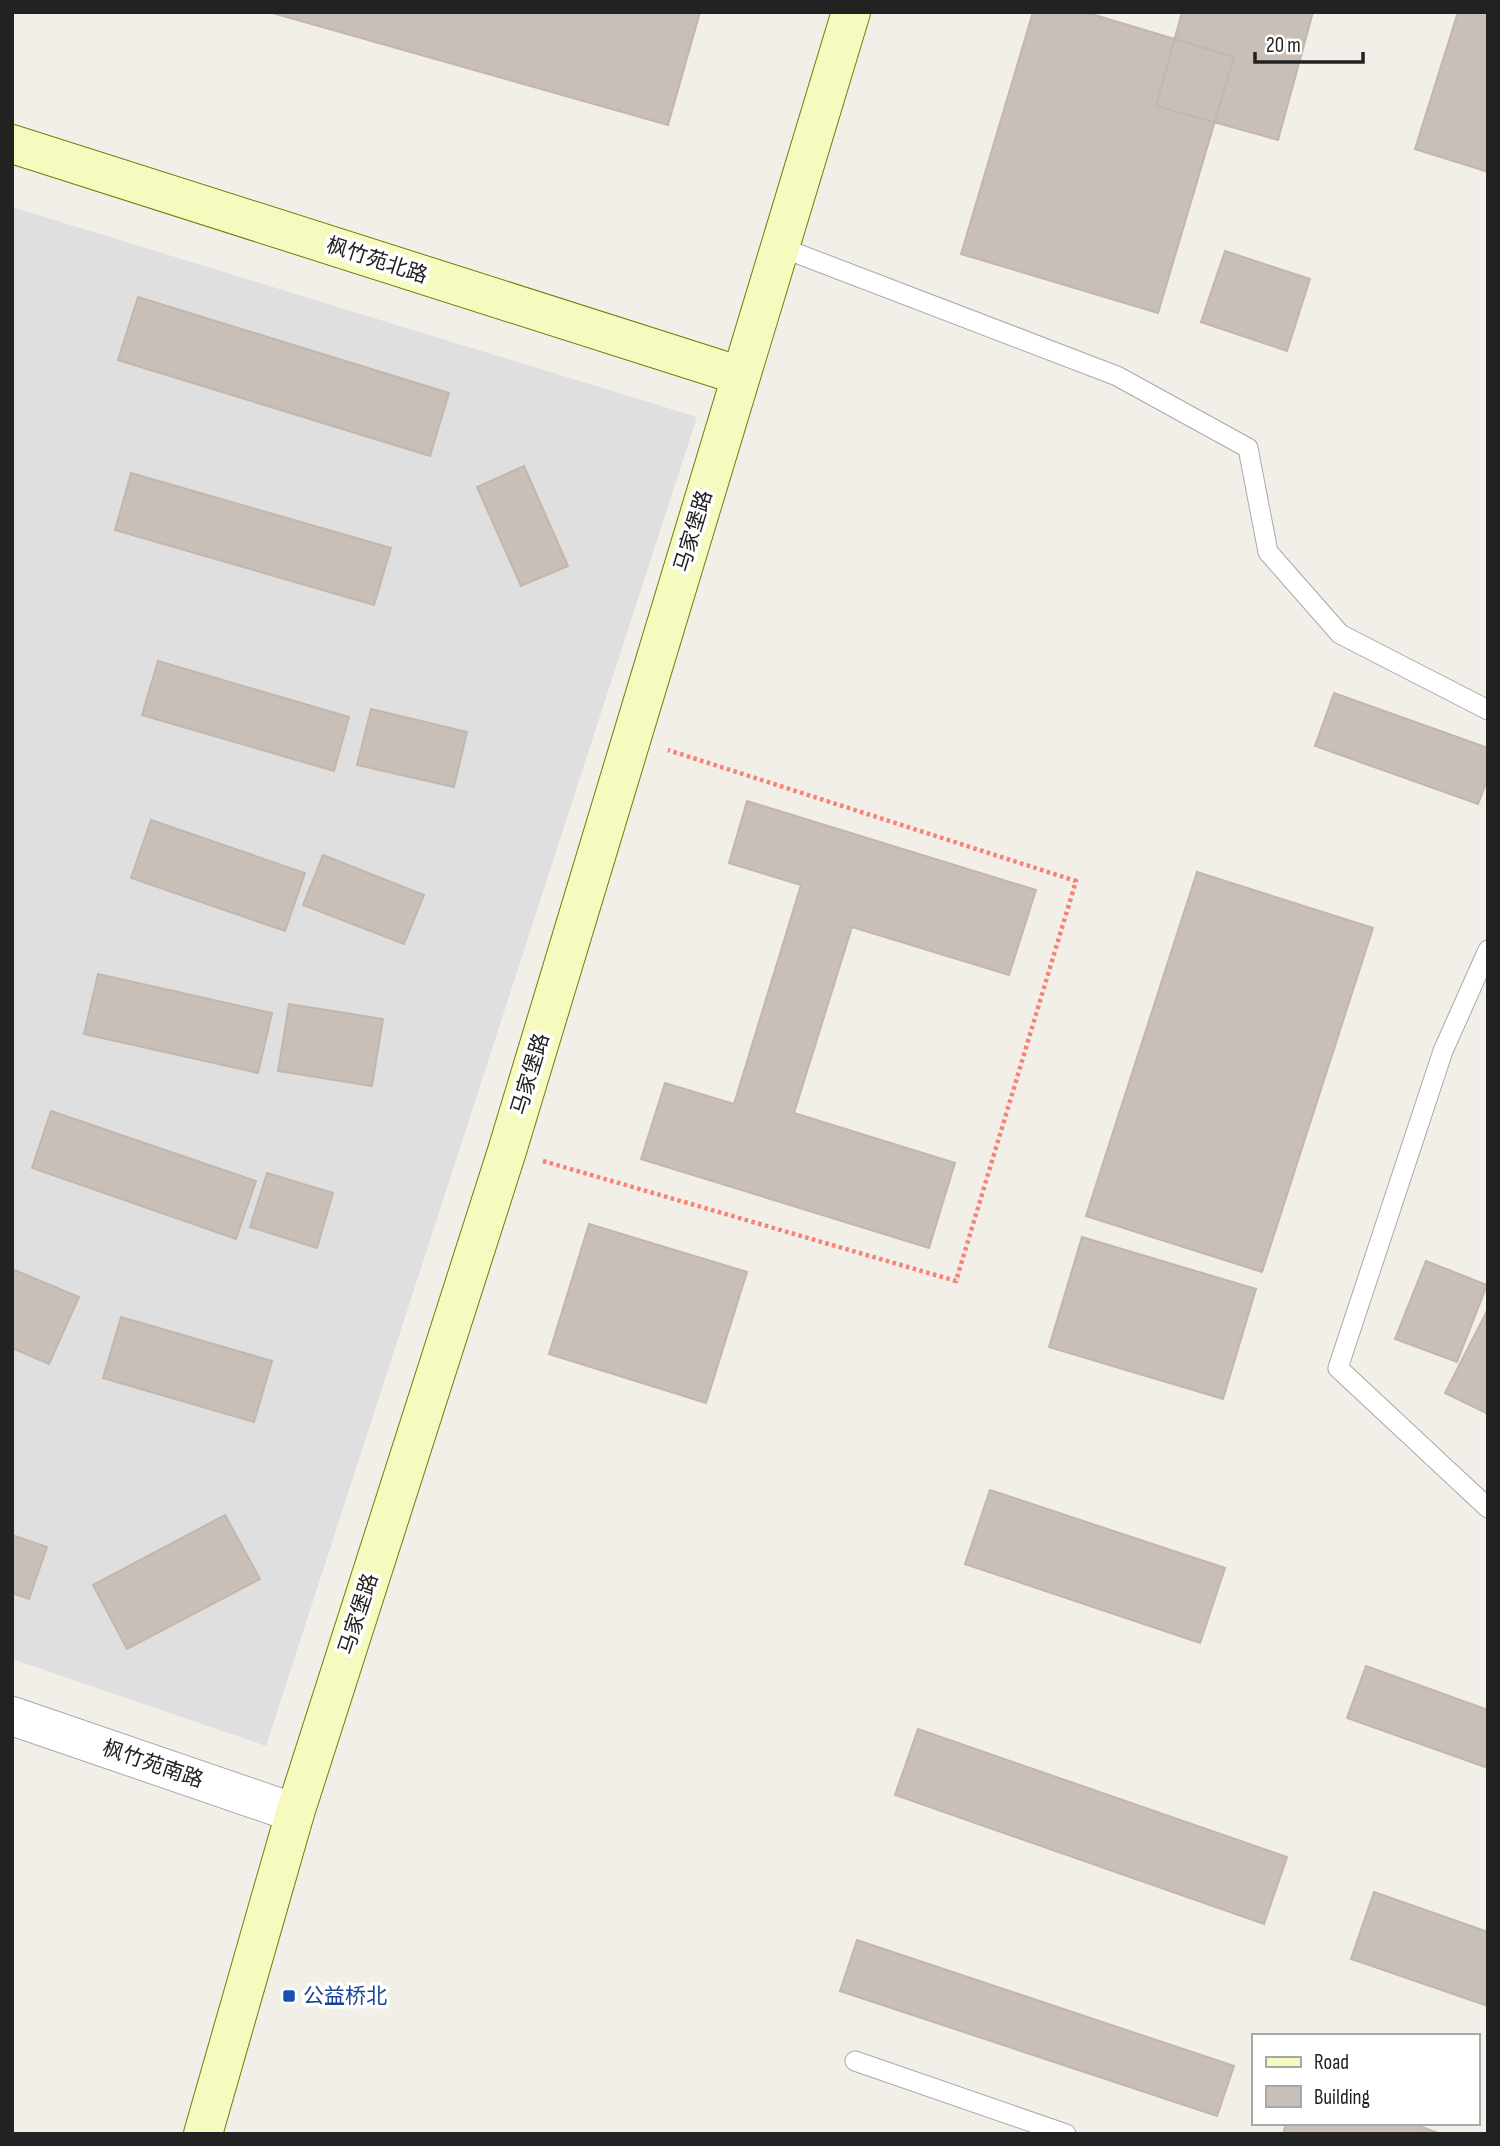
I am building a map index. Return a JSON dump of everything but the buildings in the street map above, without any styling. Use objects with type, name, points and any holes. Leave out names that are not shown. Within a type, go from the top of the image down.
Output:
[{"type":"main road","name":"马家堡路","points":[[203,2134],[295,1813],[507,1151],[851,12]]},
{"type":"main road","name":"枫竹苑北路","points":[[12,144],[741,376]]},
{"type":"street","name":"枫竹苑南路","points":[[12,1716],[295,1813]]},
{"type":"lane","points":[[780,247],[1117,376],[1248,448],[1268,552],[1340,634],[1488,710]]},
{"type":"lane","points":[[1488,950],[1443,1051],[1338,1368],[1488,1508]]},
{"type":"lane","points":[[855,2060],[1066,2134]]},
{"type":"path","points":[[507,1151],[956,1280],[1076,881],[630,738]]},
{"type":"shaded area","points":[[12,207],[697,417],[266,1746],[12,1659]]},
{"type":"place","name":"公益桥北","points":[[289,1996]]}]
